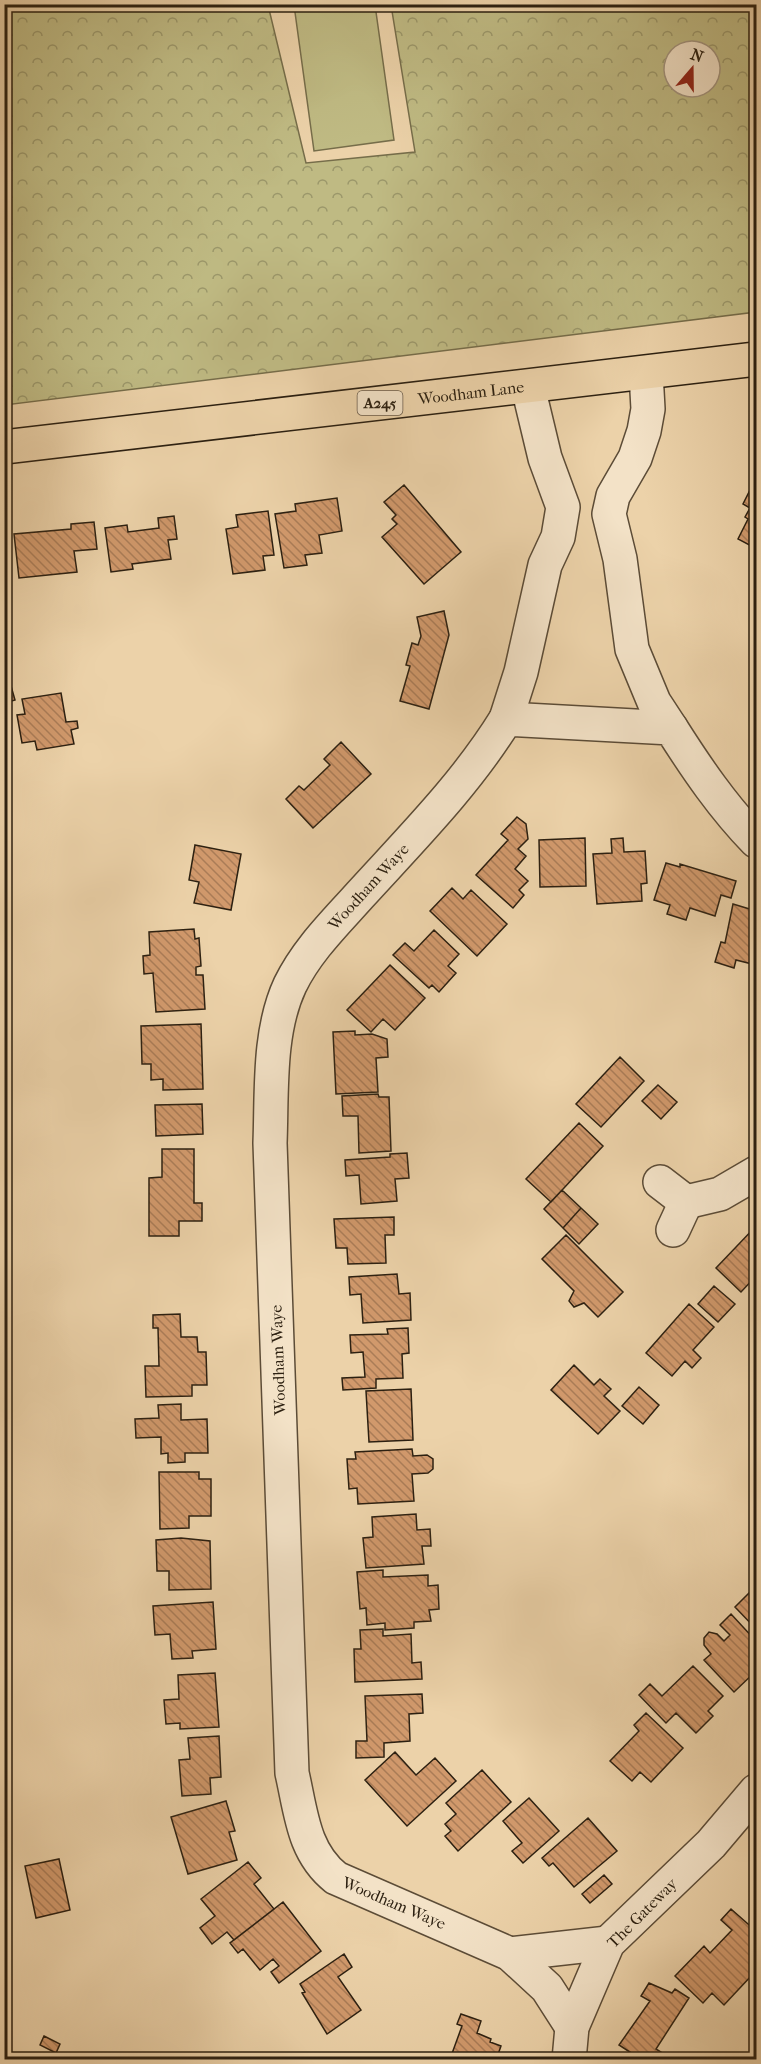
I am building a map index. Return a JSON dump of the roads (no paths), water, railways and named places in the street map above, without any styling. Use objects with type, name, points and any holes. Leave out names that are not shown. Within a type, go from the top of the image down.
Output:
[{"type":"main road","name":"Woodham Lane","points":[[4,447],[756,359]]},
{"type":"street","points":[[646,373],[648,409],[644,431],[635,458],[610,506],[610,525],[620,559],[632,649],[654,702],[700,774],[733,817],[756,842]]},
{"type":"street","name":"Woodham Waye","points":[[510,1954],[336,1878],[315,1856],[302,1824],[292,1773],[270,1143],[275,1049],[282,1009],[298,972],[320,940],[483,755],[506,719],[518,683],[546,565],[558,537],[563,507],[545,458],[528,387]]},
{"type":"street","points":[[563,507],[610,506]]},
{"type":"street","points":[[506,719],[671,728]]},
{"type":"street","points":[[660,1182],[680,1216],[756,1173]]},
{"type":"street","name":"The Gateway","points":[[569,2060],[572,2027],[608,1943],[711,1844],[756,1791]]},
{"type":"street","points":[[510,1954],[608,1943]]},
{"type":"street","points":[[510,1954],[547,1988],[572,2027]]}]
